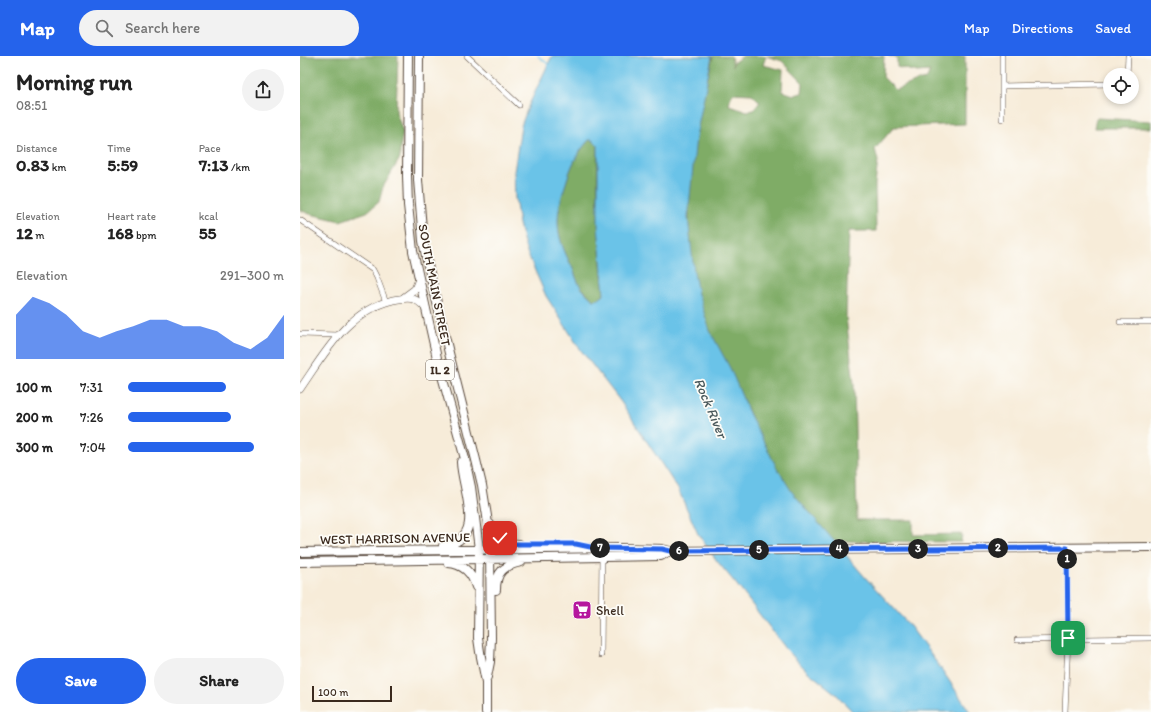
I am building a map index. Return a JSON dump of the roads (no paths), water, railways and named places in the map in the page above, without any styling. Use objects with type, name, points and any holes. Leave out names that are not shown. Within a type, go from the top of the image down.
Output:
[{"type":"main road","name":"SOUTH MAIN STREET","points":[[408,56],[407,169],[408,205],[413,251],[439,365],[471,487],[479,549],[479,645],[486,682],[486,712]]},
{"type":"main road","name":"SOUTH MAIN STREET","points":[[419,56],[418,180],[423,241],[426,261],[478,466],[487,516],[490,549],[491,638],[490,662],[486,682]]},
{"type":"main road","points":[[420,550],[453,544],[463,537],[468,528],[470,517],[461,467],[460,441]]},
{"type":"main road","points":[[487,516],[494,534],[503,541],[519,544],[576,544],[598,548]]},
{"type":"main road","points":[[670,551],[1151,547]]},
{"type":"main road","name":"WEST HARRISON AVENUE","points":[[300,552],[598,548],[662,549],[670,551]]},
{"type":"main road","name":"WEST HARRISON AVENUE","points":[[300,562],[661,556],[670,551]]},
{"type":"main road","points":[[490,662],[495,646],[496,580],[498,574],[515,563],[537,558]]},
{"type":"main road","points":[[353,561],[454,564],[465,568],[470,574],[474,580],[478,600]]},
{"type":"street","points":[[467,56],[519,105]]},
{"type":"street","points":[[1002,56],[1002,119]]},
{"type":"street","points":[[1127,68],[1128,56]]},
{"type":"street","points":[[1002,86],[1103,84]]},
{"type":"street","points":[[300,220],[373,270],[386,302]]},
{"type":"street","points":[[403,298],[415,290],[419,279]]},
{"type":"street","points":[[300,389],[338,335],[372,308],[386,302],[410,298],[419,301],[426,309]]},
{"type":"street","points":[[1120,322],[1151,322]]},
{"type":"street","points":[[300,334],[338,335]]},
{"type":"street","points":[[598,548],[602,557],[601,655]]},
{"type":"street","points":[[1065,712],[1068,638],[1067,548]]},
{"type":"street","points":[[1017,640],[1068,638],[1151,638]]},
{"type":"water","name":"Rock River","points":[[552,56],[712,56],[696,137],[688,217],[698,294],[710,331],[730,368],[749,413],[777,468],[792,492],[864,576],[910,626],[970,712],[853,712],[836,694],[807,671],[787,650],[717,561],[698,534],[678,489],[621,402],[580,349],[546,296],[526,250],[519,224],[515,198],[514,172],[521,126],[528,107]],"holes":[[[589,140],[592,140],[598,145],[598,226],[604,295],[599,299],[593,300],[583,290],[578,282],[562,245],[558,226],[559,206],[570,171],[581,150]]]},
{"type":"waterway","points":[[538,56],[548,64]]},
{"type":"place","name":"Shell","points":[[582,610]]}]
